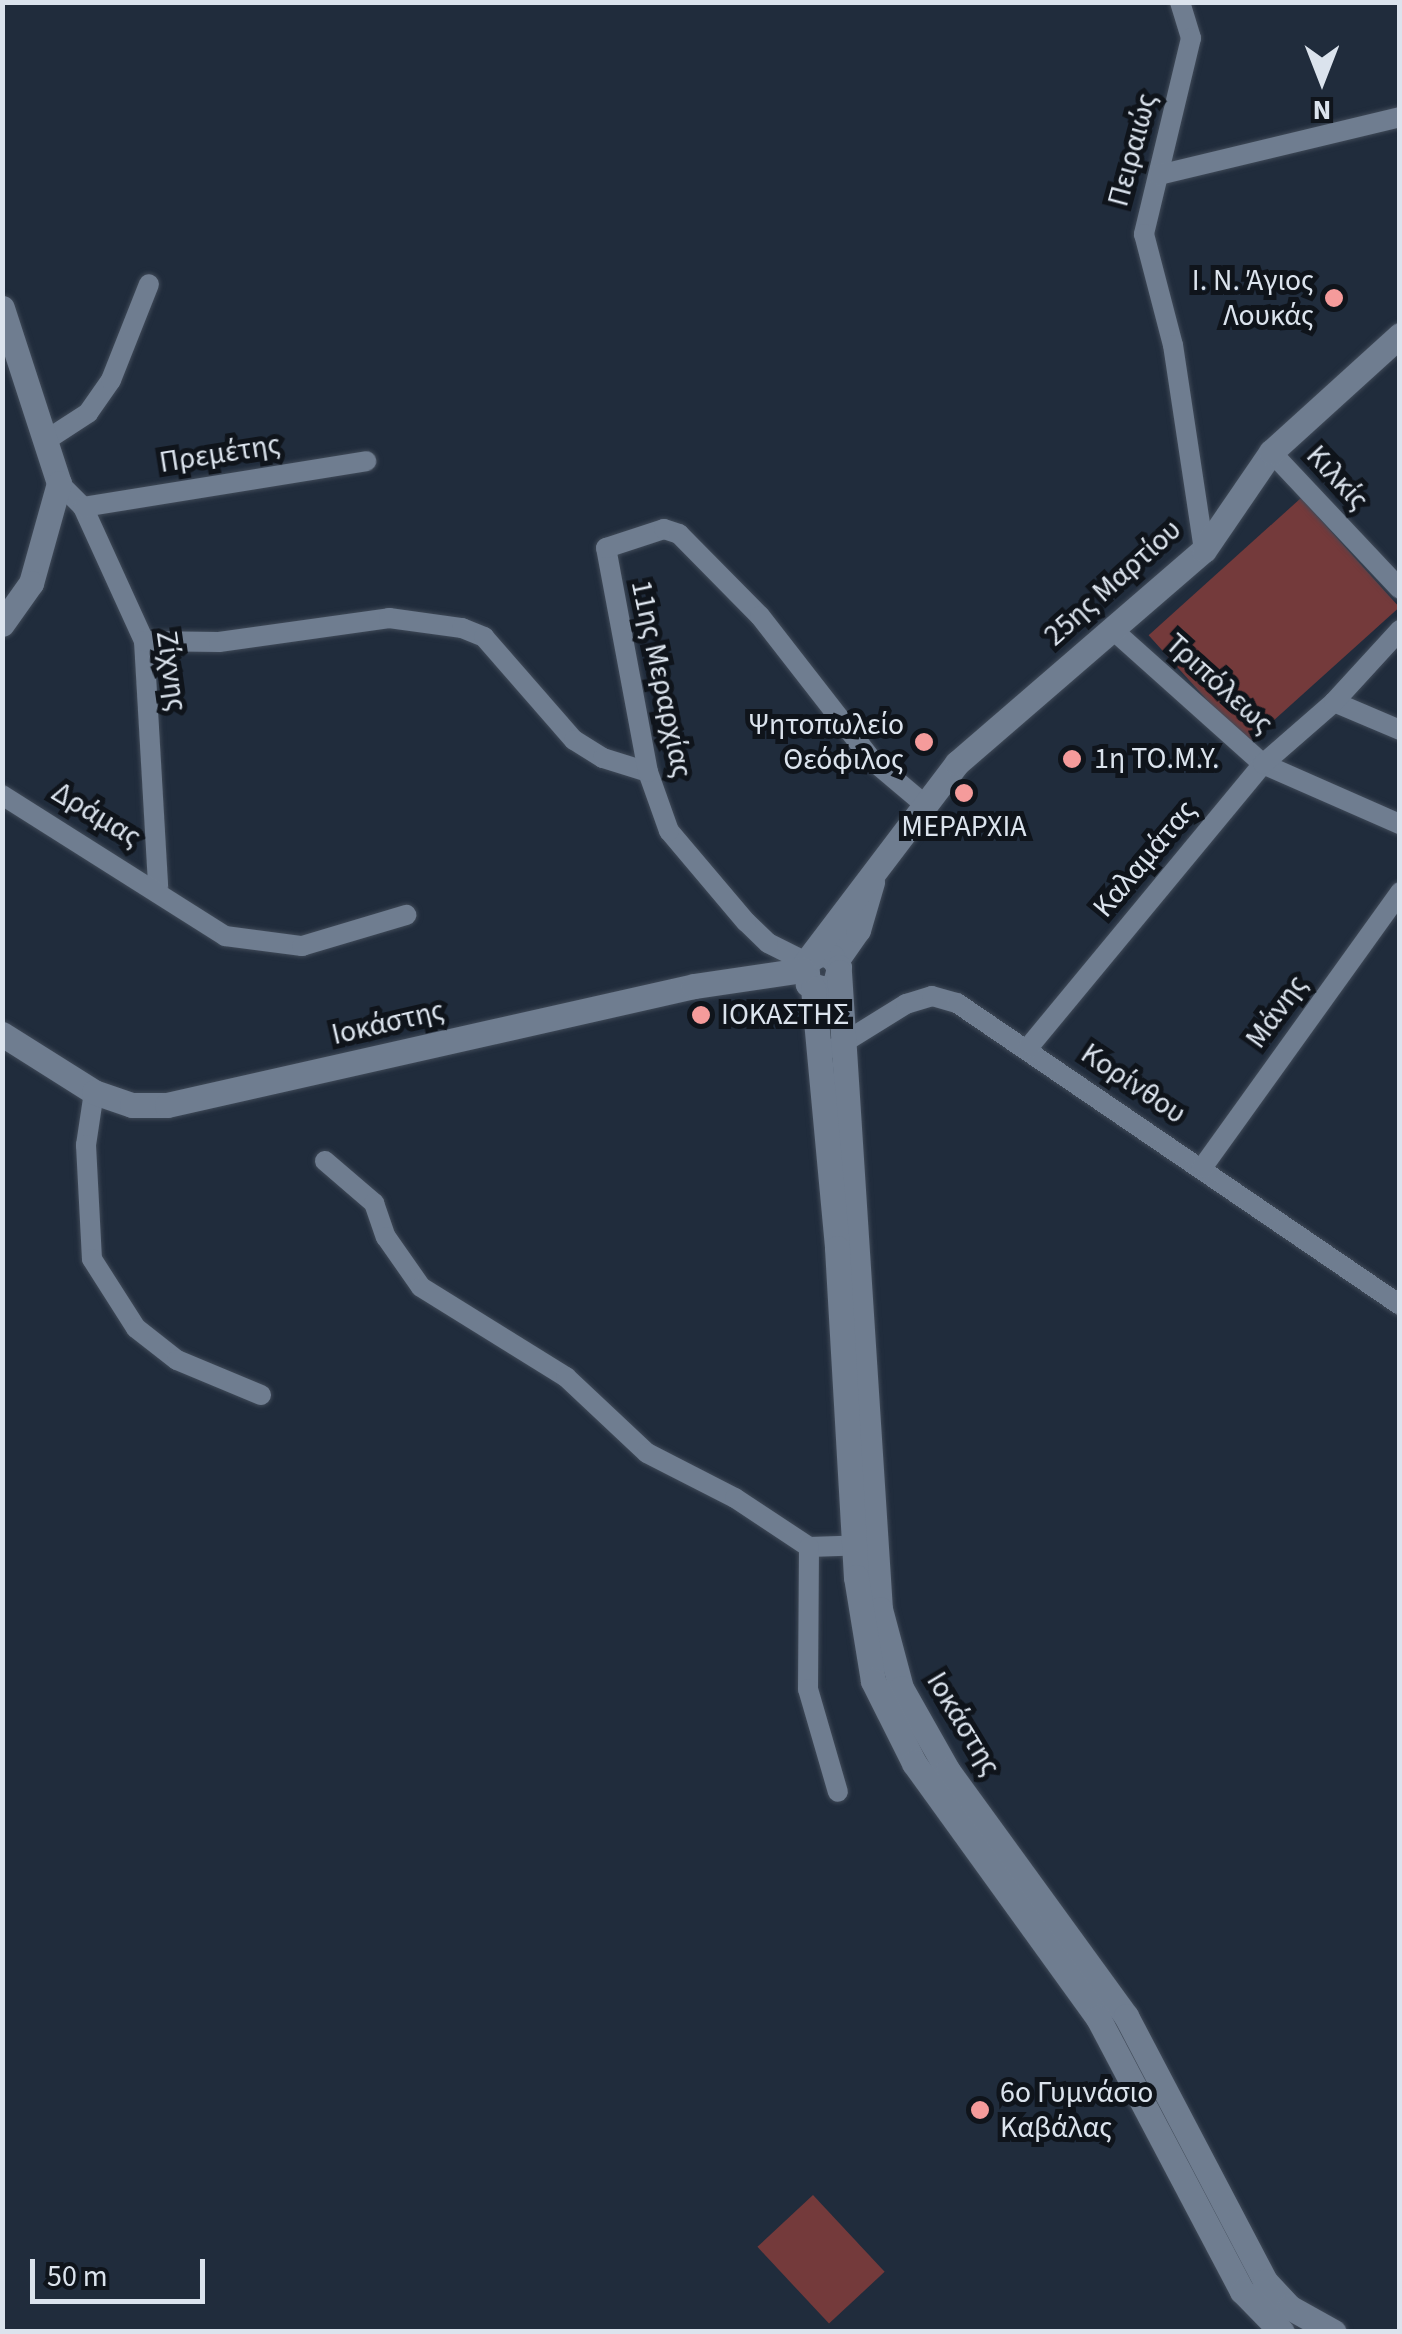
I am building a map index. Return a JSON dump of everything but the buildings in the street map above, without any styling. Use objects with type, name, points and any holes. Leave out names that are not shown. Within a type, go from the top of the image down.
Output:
[{"type":"street","name":"Πειραιώς","points":[[1180,2],[1191,38],[1160,175],[1146,207],[1144,234],[1173,345],[1204,550]]},
{"type":"street","points":[[1160,175],[1400,117]]},
{"type":"street","points":[[48,439],[88,413],[111,380],[149,284]]},
{"type":"street","points":[[2,308],[59,482],[37,569],[2,624]]},
{"type":"street","name":"25ης Μαρτίου","points":[[807,973],[834,919],[872,882],[924,804],[977,743],[1204,550],[1271,452],[1400,335]]},
{"type":"street","name":"Κιλκίς","points":[[1271,452],[1400,589]]},
{"type":"street","name":"Πρεμέτης","points":[[83,507],[366,461]]},
{"type":"street","name":"Ζίχνης","points":[[59,482],[83,507],[144,641],[158,888]]},
{"type":"street","name":"11ης Μεραρχίας","points":[[807,973],[768,943],[696,868],[669,831],[648,772],[604,551],[664,529],[679,534],[738,591],[872,760],[924,804]]},
{"type":"street","points":[[144,641],[219,642],[374,619],[429,620],[484,637],[535,698],[588,750],[648,772]]},
{"type":"street","name":"Τριπόλεως","points":[[1112,629],[1263,764],[1400,824]]},
{"type":"street","name":"Καλαμάτας","points":[[1028,1048],[1263,764],[1334,702],[1400,630]]},
{"type":"street","points":[[1334,702],[1400,730]]},
{"type":"street","name":"Δράμας","points":[[2,794],[158,888],[225,936],[302,946],[406,915]]},
{"type":"street","name":"25ης Μαρτίου","points":[[838,967],[858,930],[872,882]]},
{"type":"street","name":"Μάνης","points":[[1202,1168],[1400,892]]},
{"type":"street","points":[[807,973],[830,988],[838,967]]},
{"type":"street","name":"Ιοκάστης","points":[[838,967],[846,1042],[873,1682],[914,1762],[1083,1993],[1242,2291],[1282,2332]]},
{"type":"street","name":"Ιοκάστης","points":[[2,1034],[94,1092],[132,1105],[167,1105],[694,986],[807,973],[820,1056],[865,1545],[901,1688],[920,1724],[1120,2006],[1269,2288],[1334,2332]]},
{"type":"street","name":"Κορίνθου","points":[[820,1056],[932,996],[957,1003],[1400,1305]]},
{"type":"street","points":[[94,1092],[86,1145],[92,1260],[136,1328],[177,1360],[261,1395]]},
{"type":"street","points":[[325,1160],[374,1203],[406,1268],[446,1309],[566,1377],[647,1453],[735,1498],[808,1547],[865,1545]]},
{"type":"street","points":[[808,1547],[808,1689],[838,1792]]},
{"type":"shaded area","points":[[1301,498],[1399,607],[1247,744],[1149,635]]},
{"type":"shaded area","points":[[813,2195],[885,2272],[829,2324],[757,2247]]},
{"type":"place","name":"Ι. Ν. Άγιος Λουκάς","points":[[1334,298]]},
{"type":"place","name":"Ψητοπωλείο Θεόφιλος","points":[[924,742]]},
{"type":"place","name":"1η ΤΟ.Μ.Υ.","points":[[1072,759]]},
{"type":"place","name":"ΜΕΡΑΡΧΙΑ","points":[[964,793]]},
{"type":"place","name":"ΙΟΚΑΣΤΗΣ","points":[[701,1015]]},
{"type":"place","name":"6ο Γυμνάσιο Καβάλας","points":[[980,2110]]}]
